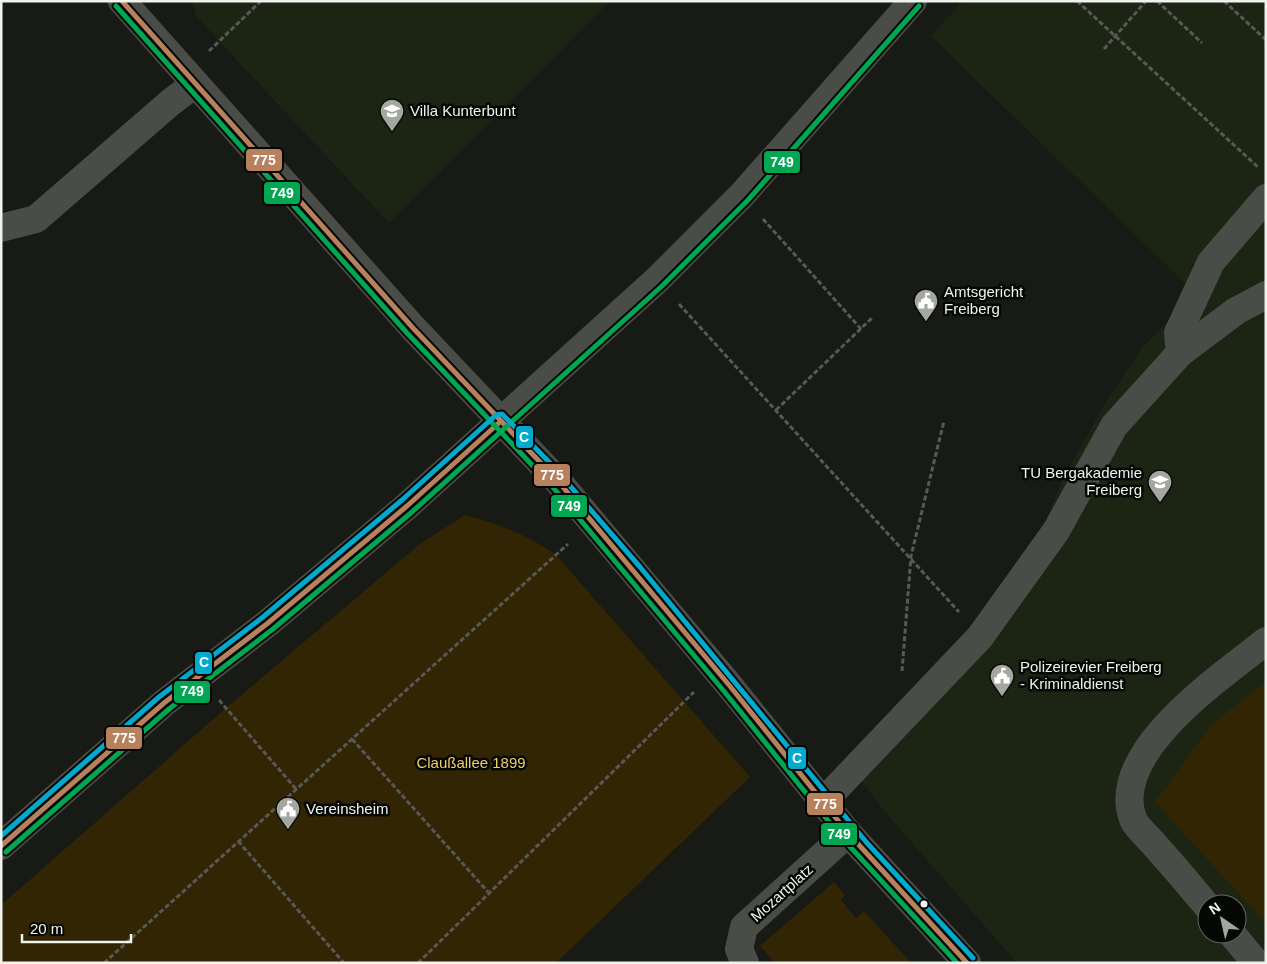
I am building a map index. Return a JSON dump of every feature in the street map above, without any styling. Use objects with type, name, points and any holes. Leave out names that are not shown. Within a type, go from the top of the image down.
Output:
[{"type":"street","points":[[122,1],[413,328],[557,480],[717,671],[848,833],[967,963]]},
{"type":"street","points":[[1,846],[164,703],[268,624],[370,537],[657,280],[742,195],[913,1]]},
{"type":"street","points":[[1,228],[36,219],[171,102],[190,78]]},
{"type":"street","points":[[1180,353],[1178,333],[1211,262],[1266,198]]},
{"type":"street","points":[[823,802],[980,636],[1056,531],[1114,426],[1180,353],[1236,311],[1266,295]]},
{"type":"street","points":[[1197,894],[1133,820],[1129,800],[1132,775],[1152,742],[1181,709],[1266,642]]},
{"type":"street","name":"Mozartplatz","points":[[746,963],[738,949],[744,927],[848,833]]},
{"type":"street","points":[[1240,944],[1256,963]]},
{"type":"path","points":[[190,78],[261,1]]},
{"type":"path","points":[[1077,1],[1262,171]]},
{"type":"path","points":[[1104,49],[1146,1]]},
{"type":"path","points":[[1157,1],[1202,43]]},
{"type":"path","points":[[1224,1],[1266,40]]},
{"type":"path","points":[[742,195],[862,329]]},
{"type":"path","points":[[657,280],[911,556],[980,636]]},
{"type":"path","points":[[776,410],[873,317]]},
{"type":"path","points":[[901,675],[911,556],[944,421]]},
{"type":"path","points":[[104,963],[592,522]]},
{"type":"path","points":[[418,963],[488,892],[717,671]]},
{"type":"path","points":[[199,676],[296,789]]},
{"type":"path","points":[[352,739],[488,892]]},
{"type":"path","points":[[238,842],[344,963]]},
{"type":"shaded area","name":"Villa Kunterbunt","points":[[192,1],[610,1],[389,223],[196,15]]},
{"type":"shaded area","name":"TU Bergakademie Freiberg","points":[[963,1],[1266,1],[1266,963],[1017,963],[885,812],[849,765],[971,625],[1044,526],[1062,480],[1106,402],[1142,348],[1195,293],[931,36]]},
{"type":"green space","name":"Claußallee 1899","points":[[465,515],[512,531],[534,541],[556,555],[750,777],[556,963],[1,963],[1,905],[226,708],[420,544]]},
{"type":"green space","points":[[1266,682],[1266,923],[1247,902],[1247,894],[1239,894],[1155,802],[1212,724]]},
{"type":"green space","points":[[834,882],[845,895],[841,900],[856,918],[864,911],[911,963],[775,963],[760,946]]},
{"type":"transit line","name":"775","points":[[122,1],[413,328],[557,480],[729,685],[848,833],[967,963]]},
{"type":"transit line","name":"749","points":[[116,6],[407,333],[551,485],[723,690],[842,838],[957,963]]},
{"type":"transit line","name":"749","points":[[6,852],[169,709],[273,629],[412,512],[662,286],[748,200],[919,6]]},
{"type":"transit line","name":"C","points":[[1,836],[159,697],[263,617],[402,500],[496,415],[502,414],[552,465],[640,567],[867,843],[973,958]]},
{"type":"transit line","name":"775","points":[[1,846],[164,703],[268,623],[407,506],[501,421]]},
{"type":"place","name":"Villa Kunterbunt","points":[[392,132]]},
{"type":"place","name":"Amtsgericht Freiberg","points":[[926,322]]},
{"type":"place","name":"TU Bergakademie Freiberg","points":[[1160,503]]},
{"type":"place","name":"Polizeirevier Freiberg - Kriminaldienst","points":[[1002,697]]},
{"type":"place","name":"Vereinsheim","points":[[288,830]]}]
